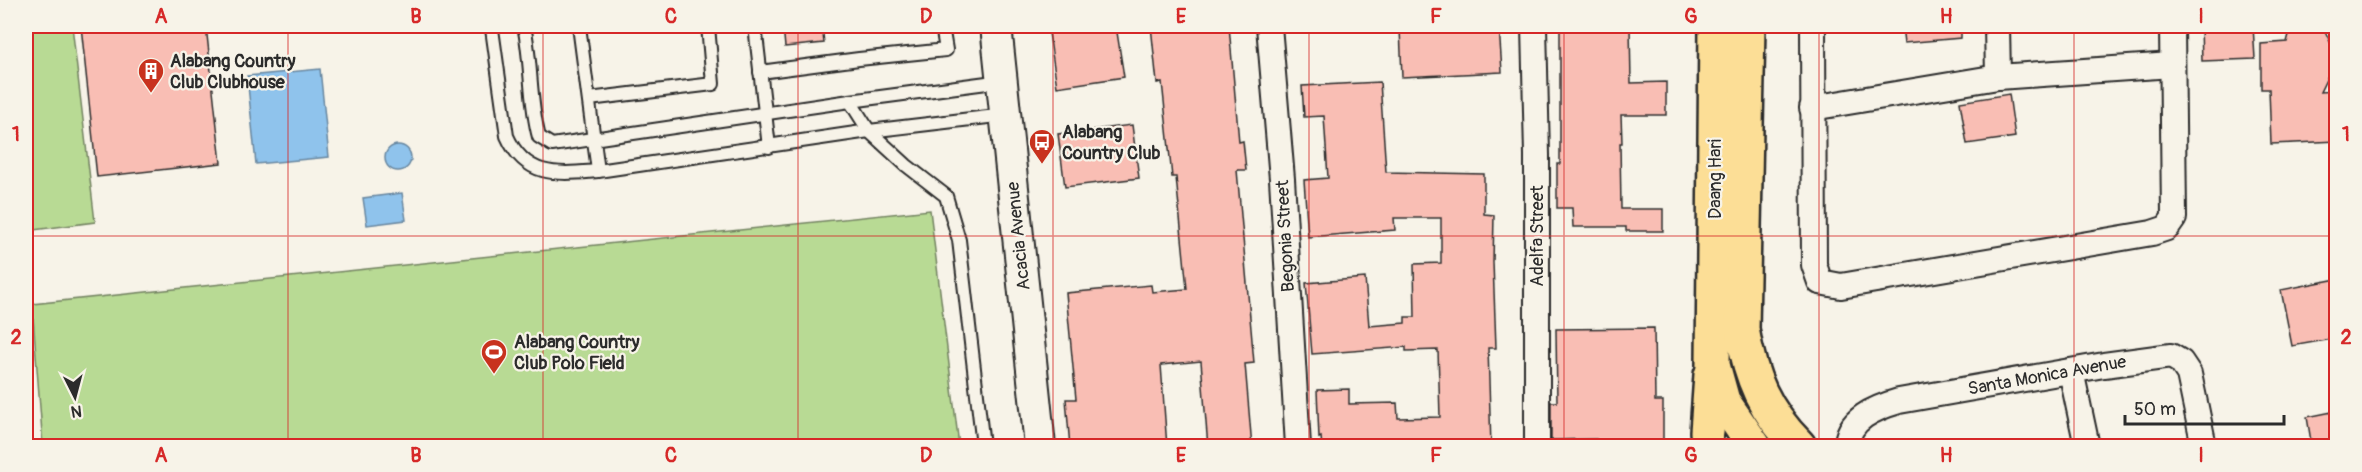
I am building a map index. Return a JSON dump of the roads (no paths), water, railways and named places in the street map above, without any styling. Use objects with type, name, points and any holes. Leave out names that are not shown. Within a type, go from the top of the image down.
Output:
[{"type":"main road","name":"Daang Hari","points":[[1716,26],[1728,330]]},
{"type":"main road","name":"Daang Hari","points":[[1728,330],[1748,26]]},
{"type":"main road","points":[[1728,330],[1762,398],[1799,447]]},
{"type":"main road","points":[[1728,330],[1713,365],[1723,401],[1746,442]]},
{"type":"main road","points":[[1706,440],[1728,330]]},
{"type":"street","name":"Acacia Avenue","points":[[996,26],[1040,447]]},
{"type":"street","name":"Begonia Street","points":[[1269,26],[1282,179],[1298,447]]},
{"type":"street","name":"Adelfa Street","points":[[1534,26],[1537,155],[1537,447]]},
{"type":"street","points":[[1813,26],[1814,265],[1820,282],[1841,286],[2152,234],[2167,228],[2174,218],[2172,26]]},
{"type":"street","points":[[1997,26],[1998,77]]},
{"type":"street","points":[[1812,108],[1998,77],[2172,65]]},
{"type":"street","name":"Santa Monica Avenue","points":[[1846,447],[1853,425],[1862,417],[1888,405],[2159,356],[2170,356],[2181,362],[2189,374],[2204,447]]},
{"type":"street","points":[[2071,371],[2087,447]]},
{"type":"street","points":[[1723,401],[1754,380]]},
{"type":"street","points":[[1746,442],[1754,380]]},
{"type":"lane","points":[[488,26],[492,29],[507,136],[513,149],[525,162],[542,171],[560,174],[598,171],[869,131],[1005,115]]},
{"type":"lane","points":[[524,26],[528,45],[535,123],[539,137],[552,145],[1002,81]]},
{"type":"lane","points":[[579,26],[598,171]]},
{"type":"lane","points":[[589,99],[713,84],[708,26]]},
{"type":"lane","points":[[755,26],[769,147]]},
{"type":"lane","points":[[760,72],[946,50],[942,26]]},
{"type":"lane","points":[[850,101],[869,131],[906,165],[946,196],[959,240],[983,447]]},
{"type":"lane","points":[[1706,440],[1712,418],[1723,401]]},
{"type":"water","points":[[320,69],[329,157],[256,164],[247,76]]},
{"type":"water","points":[[398,145],[407,149],[411,158],[407,167],[398,171],[389,167],[385,158],[389,149]]},
{"type":"water","points":[[402,193],[406,220],[367,225],[363,198]]},
{"type":"place","name":"Alabang Country Club Clubhouse","points":[[151,94]]},
{"type":"place","name":"Alabang Country Club","points":[[1042,165]]},
{"type":"place","name":"Alabang Country Club Polo Field","points":[[494,375]]}]
